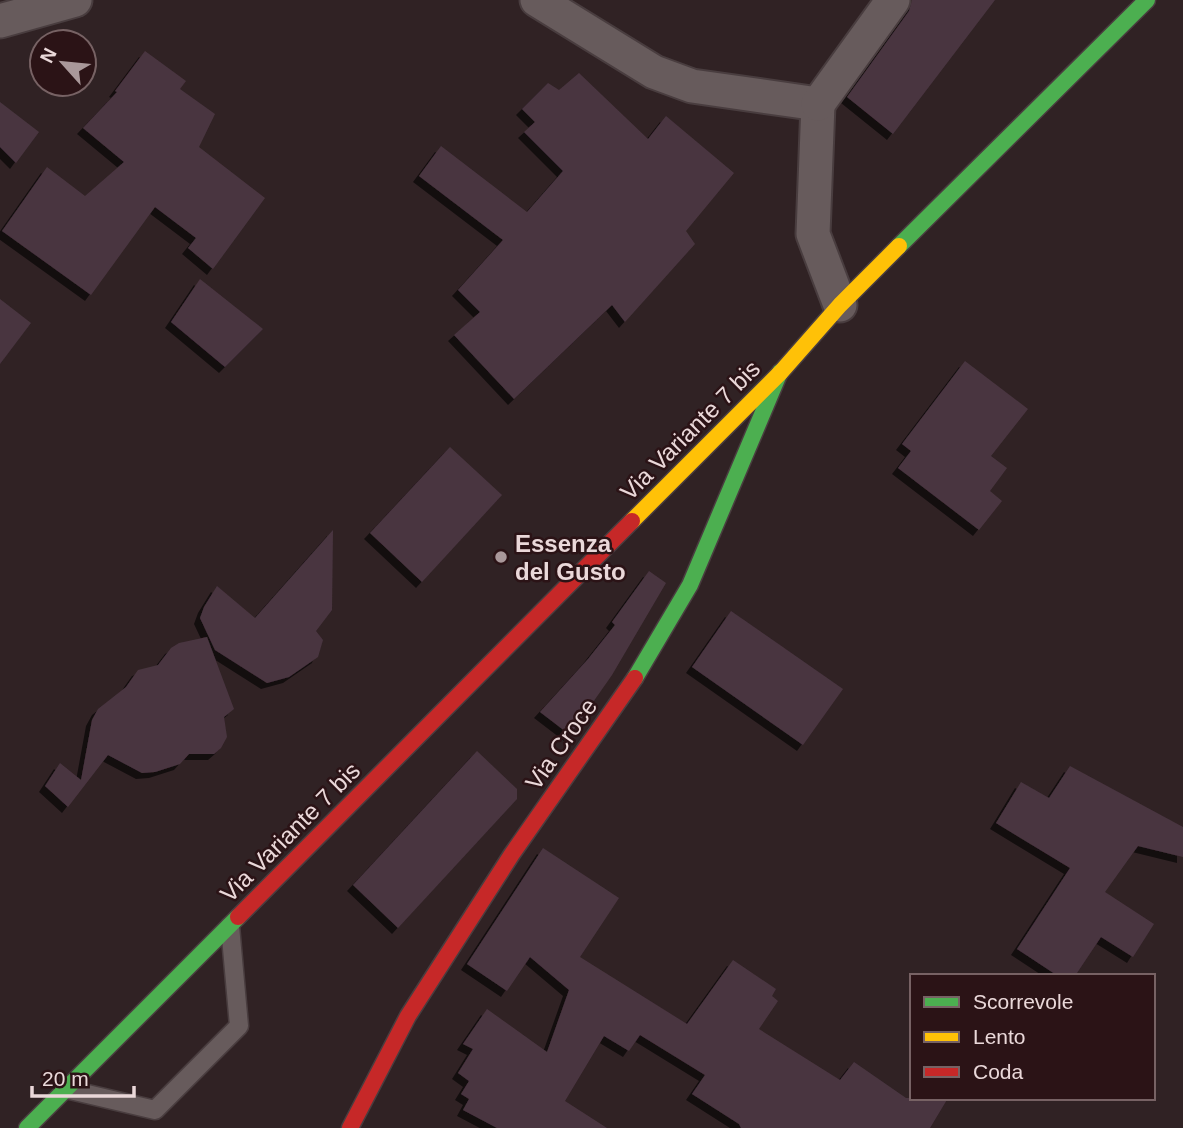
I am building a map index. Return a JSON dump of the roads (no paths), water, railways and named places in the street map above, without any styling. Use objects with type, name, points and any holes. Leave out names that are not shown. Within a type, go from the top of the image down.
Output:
[{"type":"main road","name":"Via Variante 7 bis","points":[[27,1128],[780,372],[840,306],[1147,0]]},
{"type":"main road","name":"Via Croce","points":[[349,1128],[408,1016],[512,854],[630,687],[690,585],[780,372]]},
{"type":"street","points":[[0,21],[75,0]]},
{"type":"street","points":[[537,0],[654,72],[679,82],[818,104]]},
{"type":"street","points":[[840,306],[813,234],[818,104],[893,0]]},
{"type":"lane","points":[[65,1089],[155,1110],[239,1026],[230,924]]},
{"type":"place","name":"Essenza del Gusto","points":[[501,557]]}]
